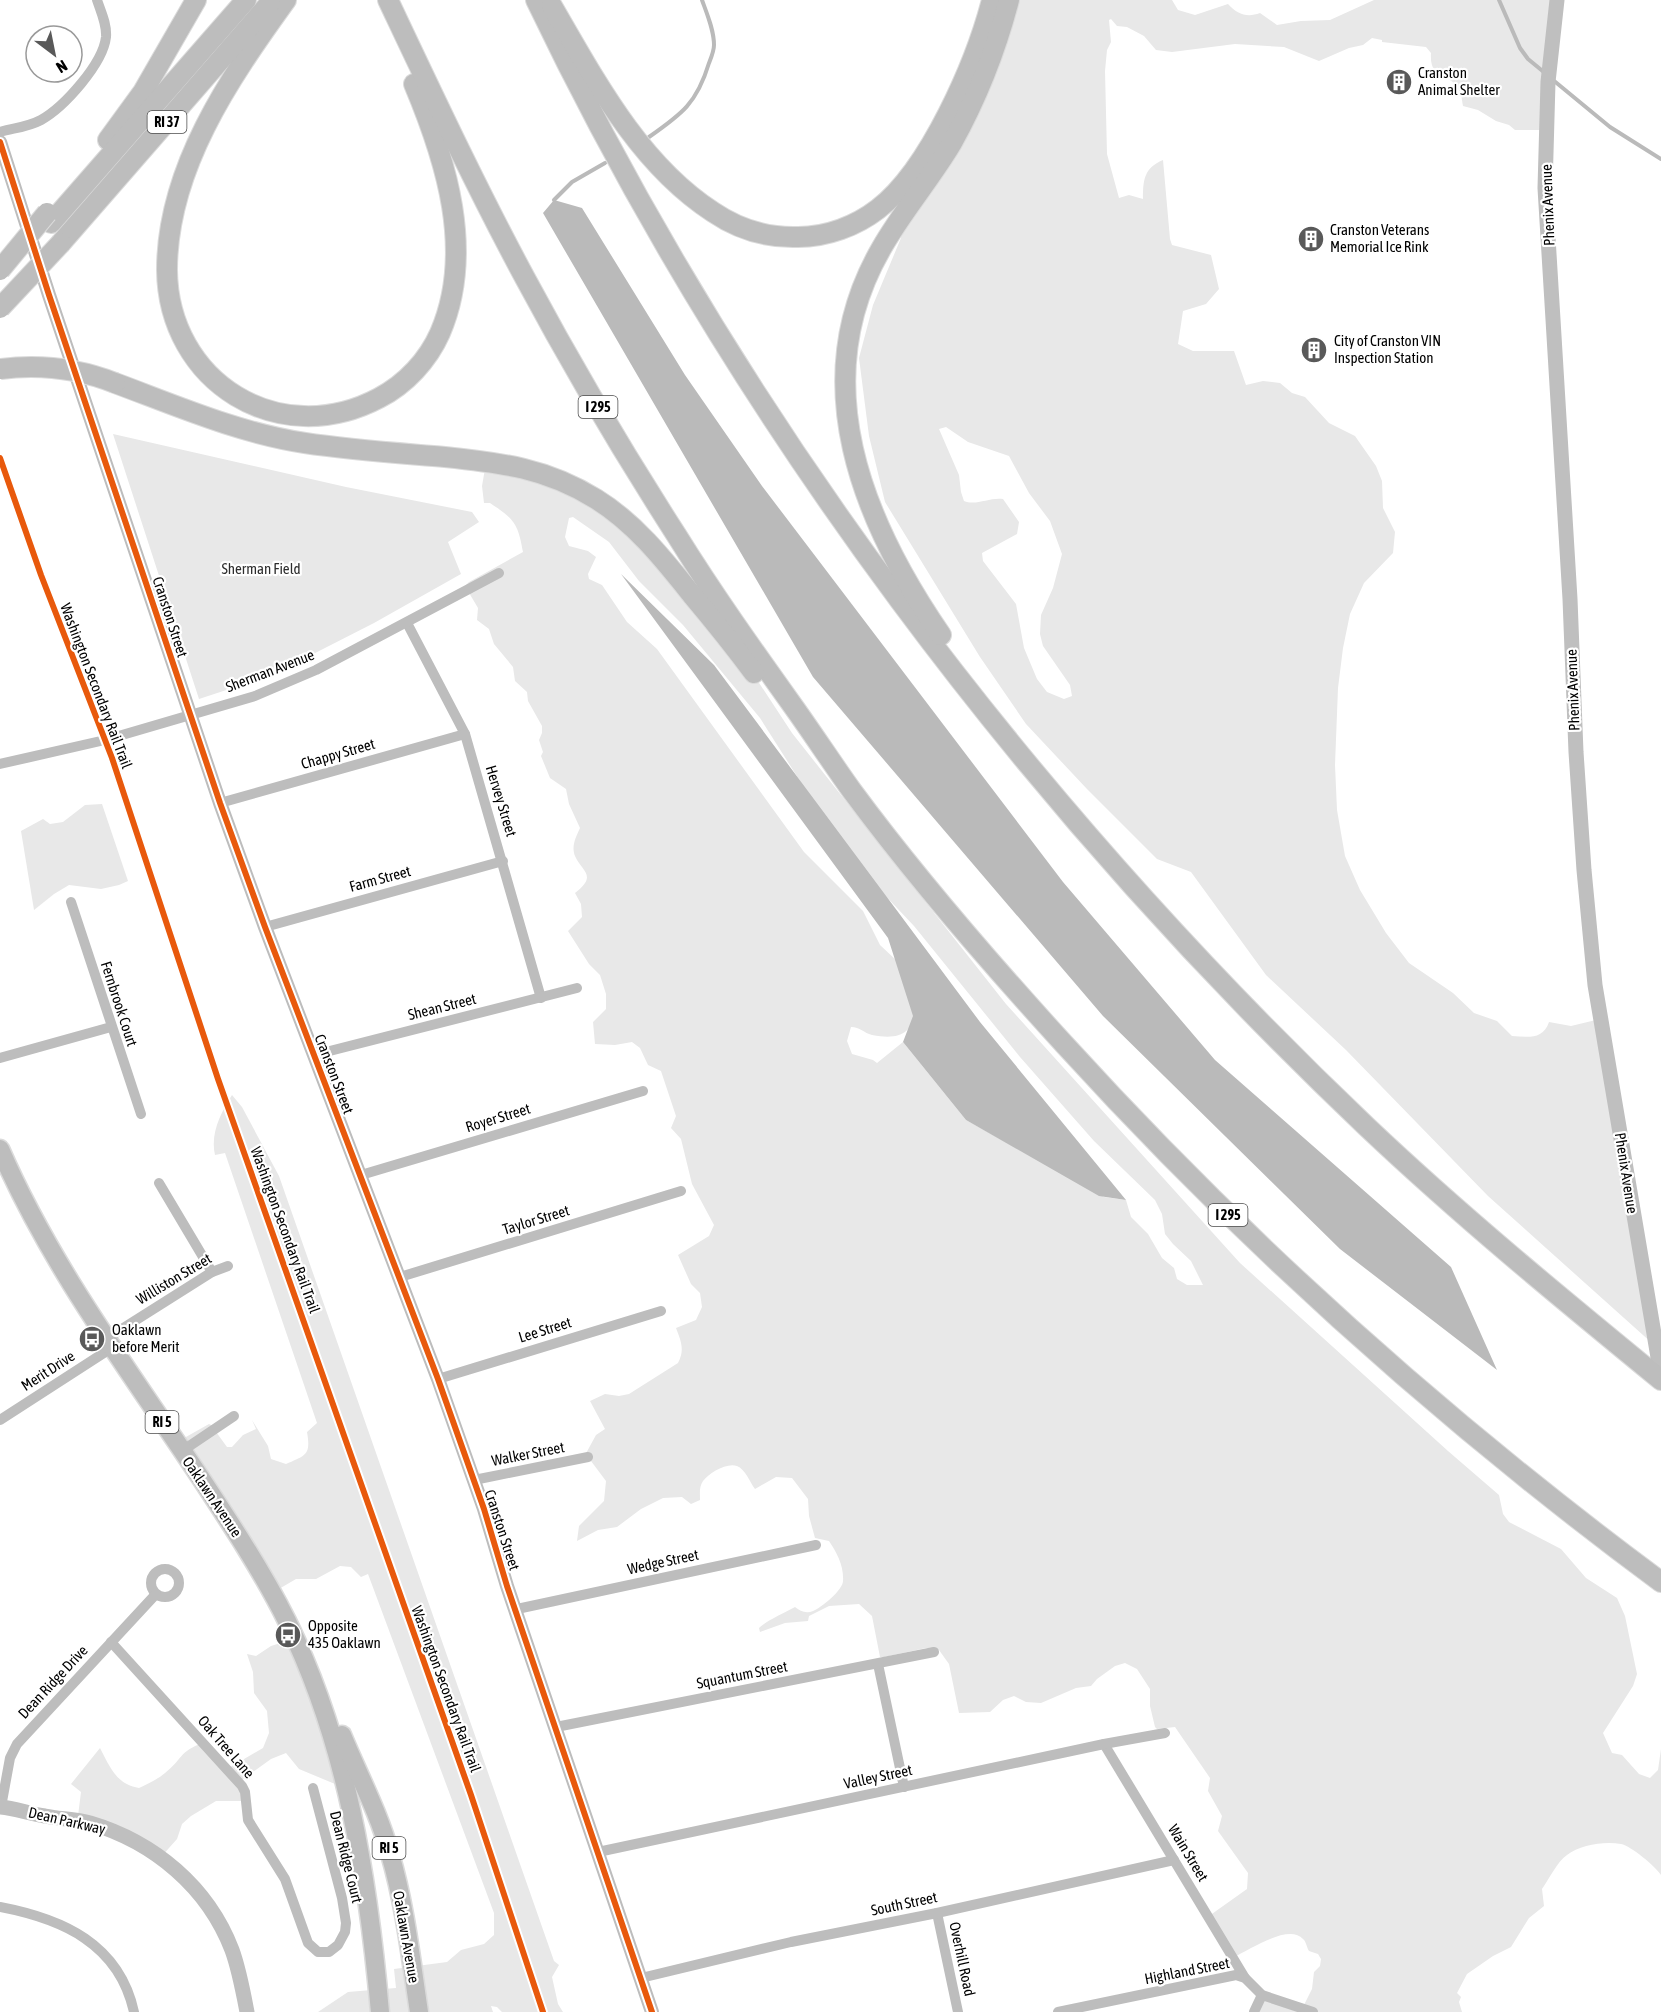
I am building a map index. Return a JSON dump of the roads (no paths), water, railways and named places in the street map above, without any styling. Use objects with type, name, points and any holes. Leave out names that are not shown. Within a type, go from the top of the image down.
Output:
[{"type":"highway","points":[[0,270],[49,218],[123,121],[163,60],[196,0]]},
{"type":"highway","name":"RI 37","points":[[0,276],[49,218],[246,0]]},
{"type":"highway","name":"RI 37","points":[[0,308],[61,243],[272,0]]},
{"type":"highway","points":[[286,0],[237,70],[207,123],[188,167],[172,221],[168,253],[168,283],[173,313],[182,338],[197,362],[216,381],[240,399],[261,408],[286,415],[311,416],[337,414],[370,403],[399,386],[411,375],[439,334],[449,303],[452,284],[454,223],[444,167],[404,59],[374,0]]},
{"type":"highway","name":"I 295","points":[[388,0],[497,225],[580,376],[630,461],[695,565],[851,789],[960,926],[1046,1025],[1144,1130],[1257,1244],[1353,1333],[1453,1419],[1661,1582]]},
{"type":"highway","points":[[536,0],[650,216],[751,382],[808,470],[883,577],[961,680],[1070,816],[1229,991],[1367,1127],[1553,1292],[1661,1378]]},
{"type":"highway","points":[[549,0],[575,47],[619,116],[673,180],[699,202],[726,220],[755,232],[788,237],[821,235],[853,224],[879,208],[899,190],[923,155],[956,98],[980,41],[992,0]]},
{"type":"highway","points":[[1009,0],[989,65],[964,119],[942,158],[880,250],[867,276],[857,305],[848,345],[845,389],[846,413],[853,454],[885,537],[922,606],[1015,748]]},
{"type":"highway","points":[[0,369],[36,367],[67,369],[96,376],[236,428],[257,433],[305,443],[504,463],[543,473],[583,491],[599,500],[629,524],[664,561],[741,654],[790,722],[851,789]]},
{"type":"main road","name":"Phenix Avenue","points":[[1557,0],[1548,82],[1545,188],[1584,870],[1595,985],[1661,1378]]},
{"type":"main road","name":"Oaklawn Avenue","points":[[0,1149],[44,1240],[241,1540],[274,1596],[310,1671],[337,1753],[359,1845],[380,2012]]},
{"type":"main road","name":"Oaklawn Avenue","points":[[320,1697],[341,1734],[390,1853],[400,1894],[419,2012]]},
{"type":"main road","name":"Dean Parkway","points":[[0,1807],[74,1820],[118,1833],[163,1859],[204,1898],[219,1922],[232,1951],[247,2012]]},
{"type":"street","points":[[0,132],[31,124],[54,112],[83,80],[105,44],[106,33],[98,0]]},
{"type":"street","name":"Cranston Street","points":[[0,141],[49,295],[220,803],[265,927],[438,1379],[652,2012]]},
{"type":"street","name":"Sherman Avenue","points":[[0,764],[105,740],[255,696],[281,686],[499,573]]},
{"type":"street","name":"Hervey Street","points":[[407,622],[465,734],[541,998]]},
{"type":"street","name":"Chappy Street","points":[[220,803],[465,734]]},
{"type":"street","name":"Farm Street","points":[[265,927],[503,861]]},
{"type":"street","name":"Fernbrook Court","points":[[71,902],[141,1114]]},
{"type":"street","name":"Shean Street","points":[[314,1055],[577,988]]},
{"type":"street","points":[[0,1058],[111,1027]]},
{"type":"street","name":"Royer Street","points":[[361,1175],[643,1091]]},
{"type":"street","points":[[159,1183],[212,1272]]},
{"type":"street","name":"Taylor Street","points":[[400,1277],[681,1191]]},
{"type":"street","name":"Williston Street","points":[[110,1343],[212,1272],[228,1266]]},
{"type":"street","name":"Lee Street","points":[[438,1379],[661,1311]]},
{"type":"street","name":"Merit Drive","points":[[0,1420],[110,1343]]},
{"type":"street","points":[[182,1451],[234,1416]]},
{"type":"street","name":"Walker Street","points":[[474,1480],[588,1457]]},
{"type":"street","name":"Wedge Street","points":[[517,1609],[816,1545]]},
{"type":"street","name":"Dean Ridge Drive","points":[[0,1807],[5,1760],[28,1730],[156,1593]]},
{"type":"street","name":"Oak Tree Lane","points":[[111,1642],[242,1786],[245,1792],[248,1821],[285,1879],[300,1922]]},
{"type":"street","name":"Squantum Street","points":[[556,1727],[934,1652]]},
{"type":"street","points":[[878,1664],[904,1787]]},
{"type":"street","name":"Valley Street","points":[[598,1852],[1165,1733]]},
{"type":"street","name":"Wain Street","points":[[1104,1744],[1245,1978]]},
{"type":"street","name":"Dean Ridge Court","points":[[300,1922],[308,1943],[318,1952],[329,1952],[338,1945],[345,1932],[342,1898],[313,1788]]},
{"type":"street","name":"South Street","points":[[640,1977],[791,1942],[937,1913],[1174,1860]]},
{"type":"street","points":[[0,1907],[25,1912],[72,1930],[95,1945],[114,1964],[125,1984],[134,2012]]},
{"type":"street","name":"Overhill Road","points":[[937,1913],[958,2012]]},
{"type":"street","name":"Highland Street","points":[[1058,2012],[1236,1975],[1245,1978],[1262,1995],[1312,2012]]},
{"type":"street","points":[[1254,2012],[1262,1995]]},
{"type":"waterway","points":[[649,137],[687,106],[704,77],[712,54],[714,39],[702,0]]},
{"type":"waterway","points":[[1499,0],[1520,48],[1528,59],[1545,73]]},
{"type":"waterway","points":[[1553,80],[1610,127],[1661,159]]},
{"type":"waterway","points":[[554,200],[572,182],[605,163]]},
{"type":"place","name":"Cranston Animal Shelter","points":[[1399,82]]},
{"type":"place","name":"Cranston Veterans Memorial Ice Rink","points":[[1311,239]]},
{"type":"place","name":"City of Cranston VIN Inspection Station","points":[[1314,350]]},
{"type":"place","name":"Oaklawn before Merit","points":[[92,1339]]},
{"type":"place","name":"Opposite 435 Oaklawn","points":[[288,1635]]},
{"type":"park label","name":"Sherman Field","points":[[261,569]]}]
